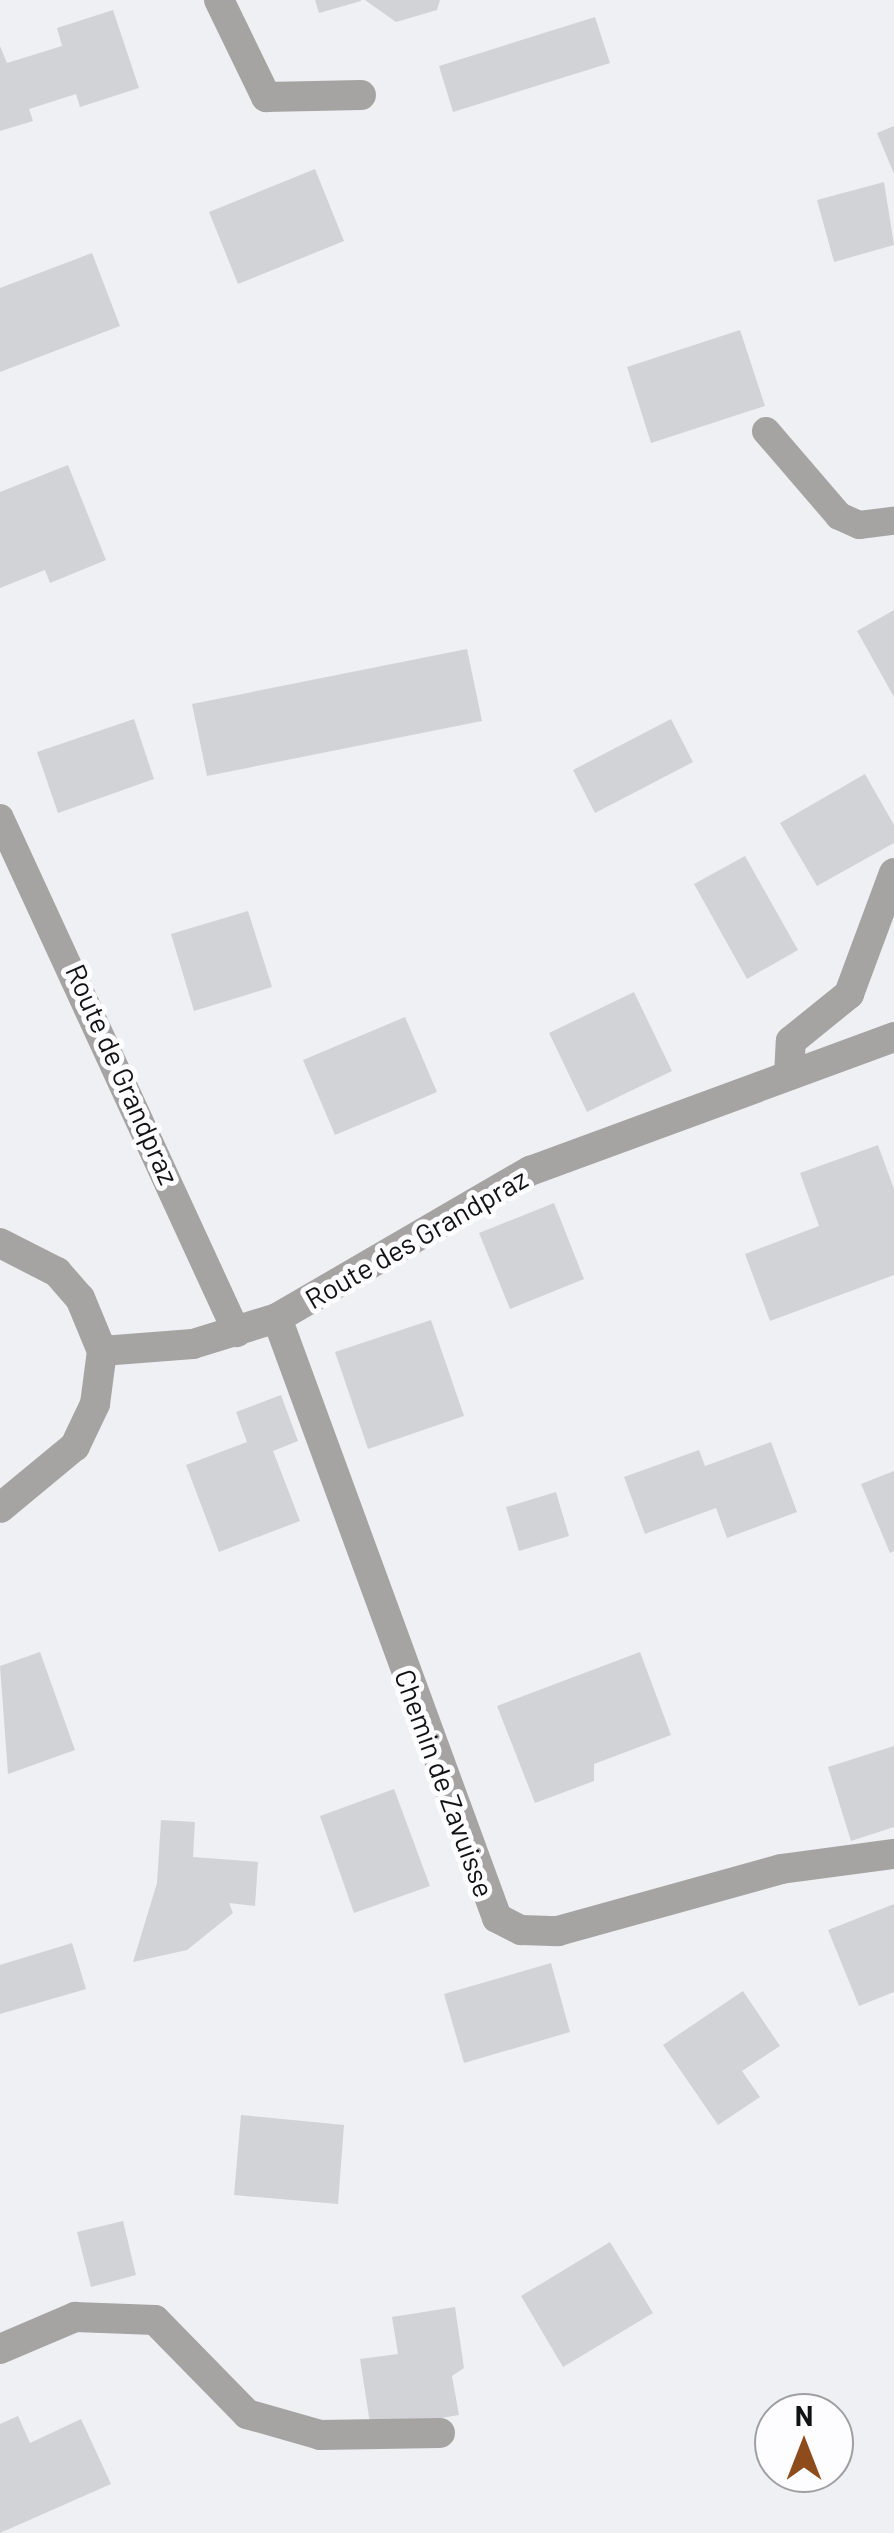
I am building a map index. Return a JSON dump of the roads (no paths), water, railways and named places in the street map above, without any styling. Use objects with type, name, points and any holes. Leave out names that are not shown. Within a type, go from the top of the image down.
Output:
[{"type":"street","points":[[219,0],[266,97],[361,95]]},
{"type":"street","points":[[790,1075],[790,1042],[848,994],[894,873]]},
{"type":"street","name":"Route des Grandpraz","points":[[102,1351],[237,1333],[277,1318],[530,1171],[894,1037]]},
{"type":"street","points":[[0,1243],[56,1272],[80,1298],[102,1351],[95,1404],[74,1446],[0,1508]]},
{"type":"street","name":"Chemin de Zavuisse","points":[[277,1318],[497,1918],[520,1930],[558,1931],[781,1869],[894,1854]]},
{"type":"street","points":[[0,2349],[74,2317],[155,2320],[190,2349],[216,2391],[263,2421],[320,2434],[440,2433]]},
{"type":"lane","points":[[766,431],[839,516],[859,525],[894,520]]},
{"type":"lane","name":"Route de Grandpraz","points":[[0,818],[237,1333]]}]
